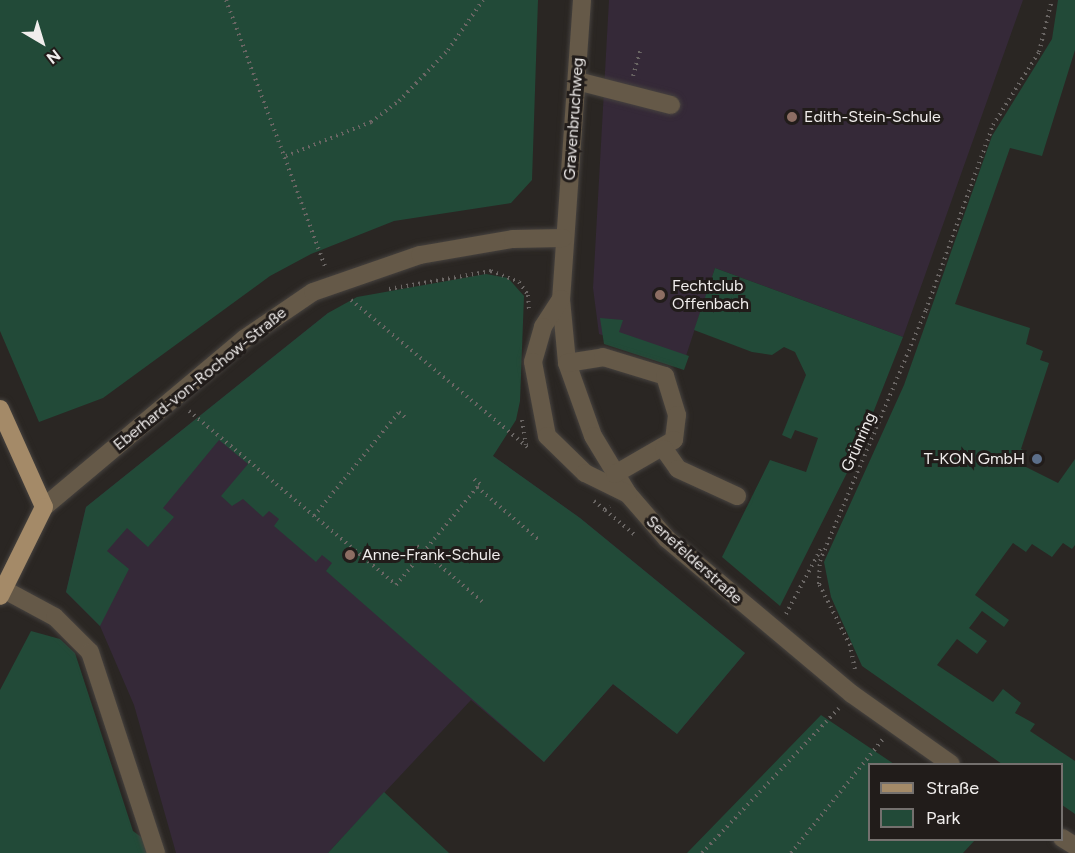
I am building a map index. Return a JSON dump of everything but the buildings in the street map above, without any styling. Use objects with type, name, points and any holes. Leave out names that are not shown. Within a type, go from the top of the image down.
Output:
[{"type":"main road","points":[[0,409],[44,507]]},
{"type":"main road","name":"Eberhard-von-Rochow-Straße","points":[[2,592],[44,507]]},
{"type":"street","name":"Gravenbruchweg","points":[[563,238],[582,0]]},
{"type":"street","points":[[576,81],[671,105]]},
{"type":"street","name":"Eberhard-von-Rochow-Straße","points":[[44,507],[276,315],[333,282],[420,255],[513,239],[563,238]]},
{"type":"street","name":"Senefelderstraße","points":[[563,238],[561,298],[567,363],[592,435],[628,494],[666,539],[776,633],[852,694],[948,763]]},
{"type":"street","points":[[561,298],[543,327],[533,362],[547,436],[585,473],[628,494]]},
{"type":"street","points":[[567,363],[603,357],[665,376],[677,428],[664,449],[615,474]]},
{"type":"street","points":[[664,449],[678,469],[737,496]]},
{"type":"street","name":"Eberhard-von-Rochow-Straße","points":[[2,592],[55,617],[90,652],[156,853]]},
{"type":"path","points":[[226,0],[333,282],[350,299],[526,446],[522,414]]},
{"type":"path","points":[[286,156],[371,122],[399,100],[448,50],[483,0]]},
{"type":"path","name":"Grünring","points":[[852,694],[854,659],[818,578],[828,536],[884,416],[993,125],[1039,52],[1052,0]]},
{"type":"path","points":[[633,77],[640,51]]},
{"type":"path","points":[[379,291],[469,273],[508,274],[526,290],[529,324]]},
{"type":"path","points":[[350,299],[362,295]]},
{"type":"path","points":[[174,398],[396,585],[477,488]]},
{"type":"path","points":[[314,516],[399,412],[406,418]]},
{"type":"path","points":[[474,479],[477,488],[540,541]]},
{"type":"path","points":[[340,485],[345,490]]},
{"type":"path","points":[[776,633],[828,536]]},
{"type":"path","points":[[417,546],[485,604]]},
{"type":"path","points":[[702,853],[852,694]]},
{"type":"path","points":[[791,853],[895,724]]},
{"type":"shaded area","name":"Edith-Stein-Schule","points":[[609,0],[1023,0],[903,337],[715,268],[684,362],[599,334],[593,288]]},
{"type":"shaded area","name":"Anne-Frank-Schule","points":[[328,313],[493,456],[580,518],[745,653],[677,734],[613,684],[544,762],[471,700],[328,853],[176,853],[134,705],[100,626],[66,592],[86,507]]},
{"type":"green space","points":[[0,0],[538,0],[532,180],[511,203],[394,221],[311,254],[270,276],[103,398],[39,422],[0,331]]},
{"type":"green space","points":[[1058,0],[1075,0],[1075,50],[1042,156],[1010,148],[955,304],[1030,328],[1026,344],[1043,351],[1040,360],[1049,363],[1021,449],[1027,452],[1022,465],[1058,483],[1075,459],[1075,545],[1072,549],[1063,543],[1052,557],[1032,544],[1026,552],[1013,543],[975,595],[1009,620],[1004,627],[982,611],[969,628],[987,641],[977,654],[957,639],[937,665],[993,702],[1003,689],[1021,703],[1015,713],[1035,724],[1030,731],[1075,761],[1075,814],[1063,806],[1063,763],[1001,763],[862,666],[831,597],[824,562],[904,385],[992,136],[1052,39]]},
{"type":"green space","points":[[715,268],[903,337],[858,451],[780,606],[722,557],[770,460],[806,472],[818,438],[795,430],[791,439],[782,435],[806,375],[795,352],[784,347],[772,355],[752,352],[694,330]]},
{"type":"green space","points":[[486,274],[508,278],[524,296],[520,401],[516,420],[493,456],[580,518],[745,653],[677,734],[613,684],[544,762],[326,571],[332,563],[322,555],[316,562],[274,526],[279,519],[269,511],[263,517],[243,499],[232,506],[221,496],[248,464],[219,440],[163,508],[174,517],[148,547],[127,528],[107,551],[129,569],[100,626],[66,592],[86,507],[328,313],[357,297]]},
{"type":"green space","points":[[600,318],[623,320],[619,332],[689,356],[684,370],[604,344]]},
{"type":"green space","points":[[31,631],[60,639],[75,653],[133,831],[163,853],[0,853],[0,690]]},
{"type":"green space","points":[[821,715],[893,763],[868,763],[868,841],[974,841],[963,853],[687,853]]},
{"type":"green space","points":[[384,792],[449,853],[328,853]]},
{"type":"place","name":"Edith-Stein-Schule","points":[[792,117]]},
{"type":"place","name":"Fechtclub Offenbach","points":[[660,295]]},
{"type":"place","name":"T-KON GmbH","points":[[1037,459]]},
{"type":"place","name":"Anne-Frank-Schule","points":[[350,555]]}]
